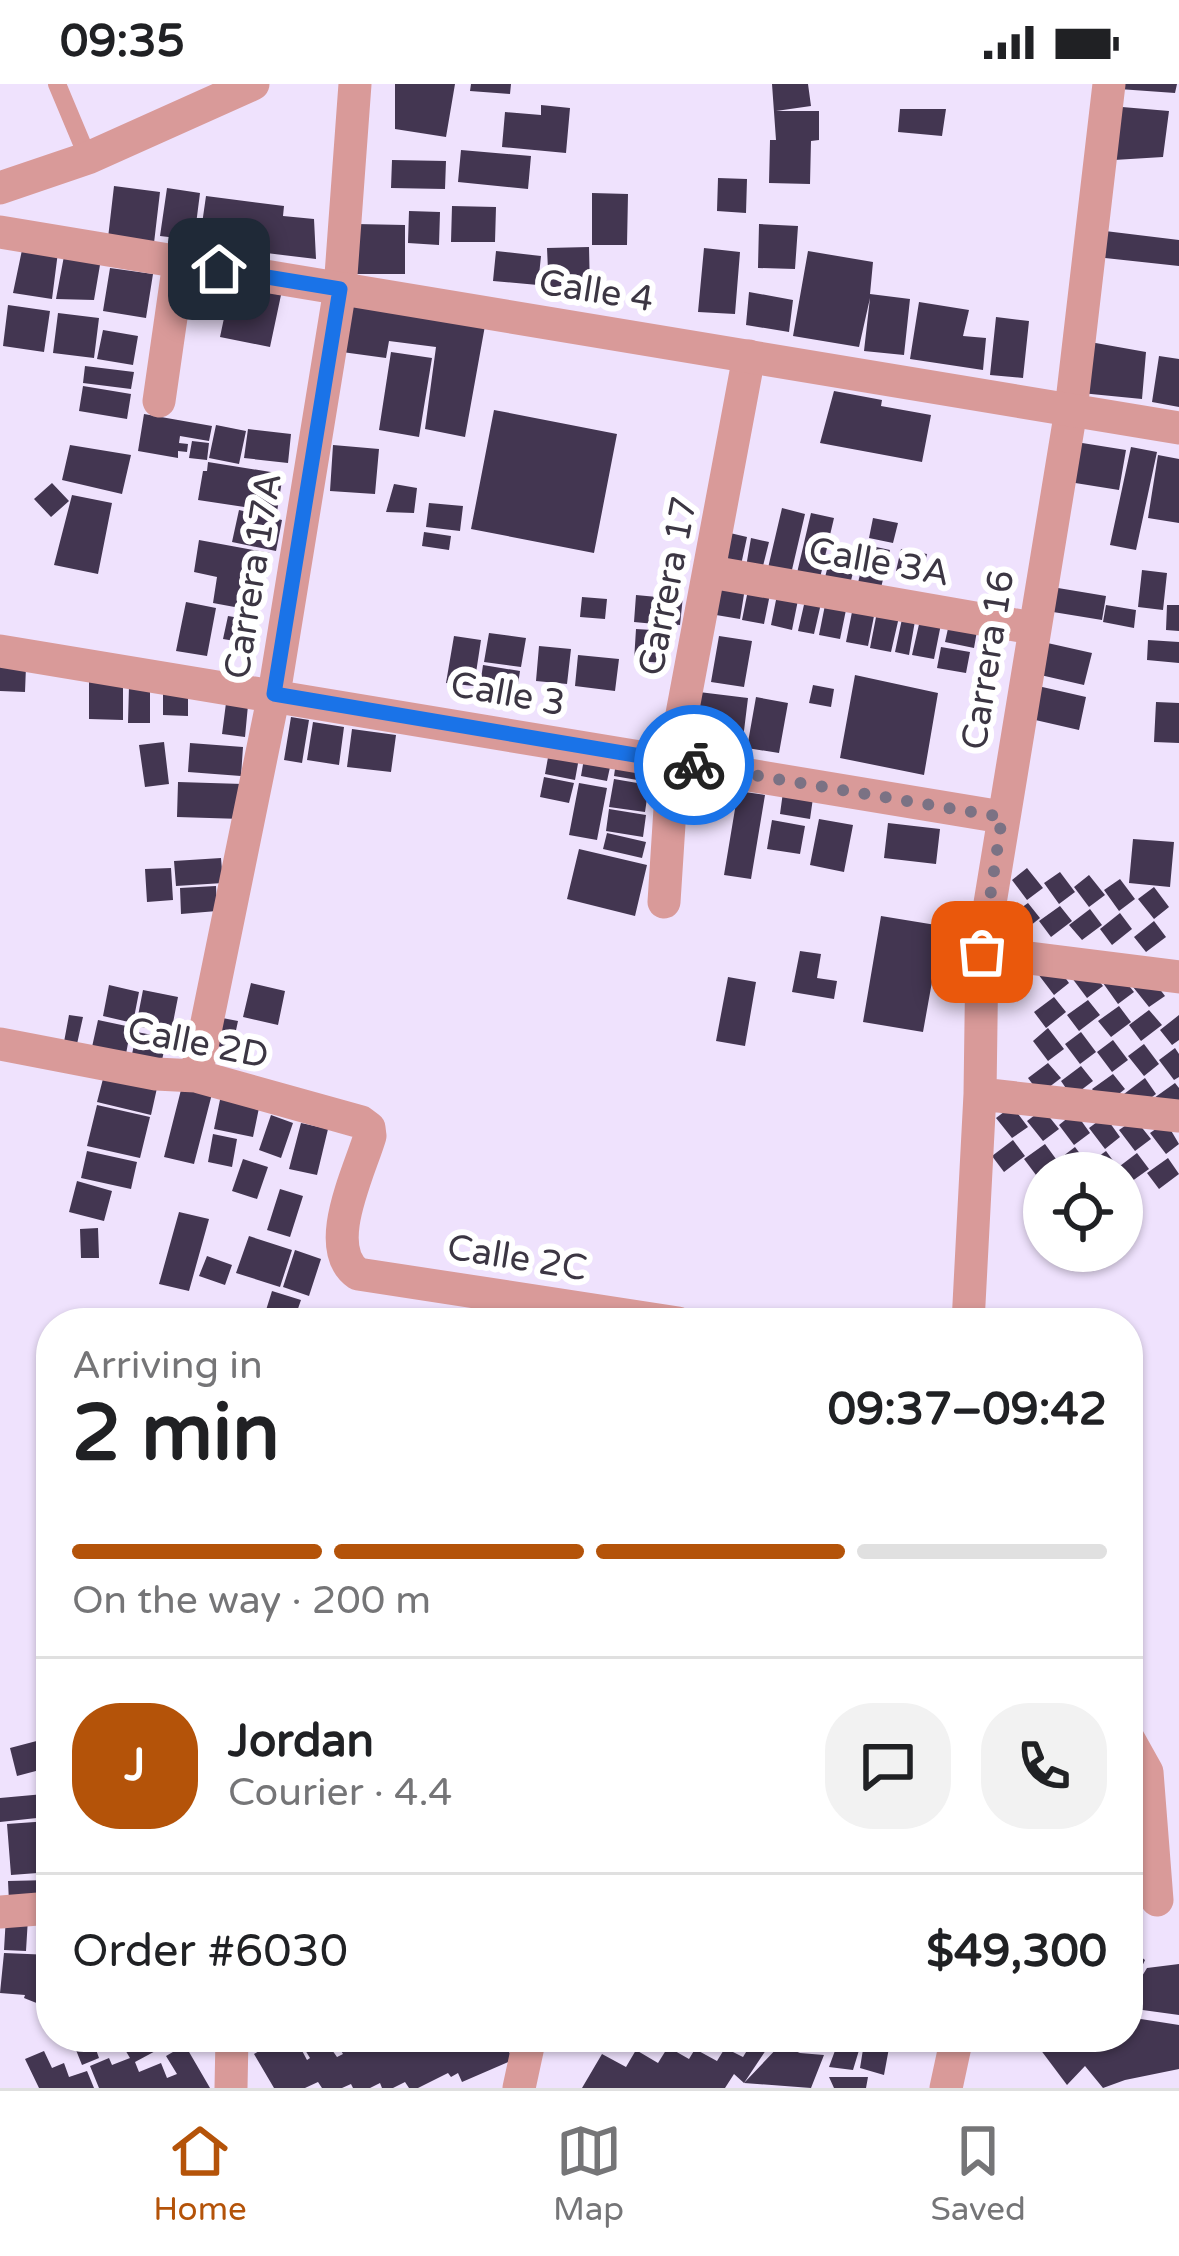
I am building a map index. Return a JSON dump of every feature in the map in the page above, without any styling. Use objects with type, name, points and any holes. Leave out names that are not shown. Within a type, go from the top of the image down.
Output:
[{"type":"street","points":[[0,188],[88,158],[253,84]]},
{"type":"street","name":"Carrera 17A","points":[[196,1076],[274,694],[340,289],[355,84]]},
{"type":"street","name":"Carrera 16","points":[[969,1308],[982,952],[1070,410],[1109,84]]},
{"type":"street","name":"Calle 4","points":[[0,232],[1179,428]]},
{"type":"street","points":[[159,401],[179,262]]},
{"type":"street","name":"Carrera 17","points":[[664,902],[673,762],[749,356]]},
{"type":"street","name":"Calle 3A","points":[[711,572],[1033,628]]},
{"type":"street","name":"Calle 3","points":[[0,651],[1002,817]]},
{"type":"street","points":[[982,952],[1179,977]]},
{"type":"street","name":"Calle 2D","points":[[0,1045],[156,1074],[196,1076],[352,1119],[369,1128],[339,1239],[346,1265]]},
{"type":"street","points":[[980,1094],[1179,1116]]},
{"type":"street","name":"Calle 2C","points":[[346,1265],[358,1274],[580,1308]]},
{"type":"street","points":[[1143,1765],[1155,1901]]},
{"type":"street","points":[[0,1912],[36,1909]]},
{"type":"street","points":[[231,2088],[232,2052]]},
{"type":"street","points":[[519,2088],[527,2052]]},
{"type":"street","points":[[946,2088],[954,2052]]},
{"type":"lane","points":[[57,84],[88,158]]},
{"type":"building","points":[[395,84],[455,84],[446,137],[395,129]]},
{"type":"building","points":[[471,84],[511,84],[510,94],[470,91]]},
{"type":"building","points":[[772,84],[808,84],[811,106],[776,111],[819,111],[819,140],[811,141],[810,184],[769,183],[770,140],[776,140]]},
{"type":"building","points":[[1120,84],[1177,84],[1175,93],[1119,89]]},
{"type":"building","points":[[541,105],[570,108],[566,153],[502,147],[505,112],[541,115]]},
{"type":"building","points":[[1122,107],[1169,111],[1163,157],[1114,160]]},
{"type":"building","points":[[900,109],[946,109],[942,136],[898,132]]},
{"type":"building","points":[[461,150],[531,156],[528,189],[458,182]]},
{"type":"building","points":[[392,160],[446,161],[445,189],[391,188]]},
{"type":"building","points":[[718,178],[747,179],[746,213],[717,211]]},
{"type":"building","points":[[114,186],[160,192],[154,243],[108,238]]},
{"type":"building","points":[[167,188],[200,193],[194,240],[160,236]]},
{"type":"building","points":[[592,193],[628,194],[627,245],[592,245]]},
{"type":"building","points":[[206,196],[284,206],[283,216],[314,219],[316,259],[199,245]]},
{"type":"building","points":[[452,206],[496,207],[495,242],[451,242]]},
{"type":"building","points":[[409,211],[440,212],[439,245],[408,243]]},
{"type":"building","points":[[356,224],[405,225],[405,274],[355,274]]},
{"type":"building","points":[[759,224],[798,226],[795,269],[758,268]]},
{"type":"building","points":[[1105,231],[1179,240],[1179,266],[1105,258]]},
{"type":"building","points":[[589,247],[590,291],[549,292],[547,248]]},
{"type":"building","points":[[704,248],[740,252],[735,314],[698,312]]},
{"type":"building","points":[[22,250],[58,252],[52,299],[13,293]]},
{"type":"building","points":[[496,251],[541,256],[538,285],[493,281]]},
{"type":"building","points":[[808,251],[873,262],[870,294],[910,299],[904,355],[864,351],[870,298],[859,347],[793,336]]},
{"type":"building","points":[[64,256],[101,259],[94,300],[56,299]]},
{"type":"building","points":[[110,268],[153,274],[146,318],[103,311]]},
{"type":"building","points":[[231,285],[281,295],[270,347],[220,337]]},
{"type":"building","points":[[749,292],[793,300],[789,332],[746,325]]},
{"type":"building","points":[[350,300],[486,320],[465,437],[425,429],[436,347],[389,341],[386,358],[342,352]]},
{"type":"building","points":[[919,302],[969,310],[963,336],[986,338],[983,370],[910,359]]},
{"type":"building","points":[[8,305],[50,311],[44,352],[3,346]]},
{"type":"building","points":[[58,313],[99,318],[94,358],[53,353]]},
{"type":"building","points":[[996,317],[1029,321],[1023,378],[990,375]]},
{"type":"building","points":[[103,330],[138,336],[133,365],[97,359]]},
{"type":"building","points":[[1090,342],[1146,352],[1142,399],[1081,393]]},
{"type":"building","points":[[391,352],[432,358],[419,437],[379,430]]},
{"type":"building","points":[[1159,356],[1179,359],[1179,407],[1152,402]]},
{"type":"building","points":[[85,366],[134,372],[131,389],[83,383]]},
{"type":"building","points":[[83,386],[131,394],[127,419],[79,411]]},
{"type":"building","points":[[834,391],[931,415],[922,462],[820,443]]},
{"type":"building","points":[[494,410],[617,434],[594,553],[471,529]]},
{"type":"building","points":[[144,414],[212,426],[209,441],[180,436],[179,443],[188,444],[187,452],[178,451],[178,458],[138,451]]},
{"type":"building","points":[[216,425],[246,431],[239,464],[209,458]]},
{"type":"building","points":[[248,429],[291,434],[288,463],[244,458]]},
{"type":"building","points":[[192,441],[209,443],[207,460],[189,458]]},
{"type":"building","points":[[1076,442],[1126,450],[1119,490],[1069,482]]},
{"type":"building","points":[[70,445],[131,455],[122,494],[62,480]]},
{"type":"building","points":[[333,445],[379,449],[375,494],[330,491]]},
{"type":"building","points":[[1131,447],[1157,452],[1136,550],[1110,545]]},
{"type":"building","points":[[1158,455],[1179,459],[1179,523],[1148,518]]},
{"type":"building","points":[[208,462],[283,474],[277,512],[198,500]]},
{"type":"building","points":[[52,483],[69,501],[51,517],[34,499]]},
{"type":"building","points":[[394,484],[417,488],[414,513],[386,512]]},
{"type":"building","points":[[72,495],[112,503],[98,574],[54,565]]},
{"type":"building","points":[[429,503],[463,506],[460,531],[426,527]]},
{"type":"building","points":[[782,508],[805,514],[791,574],[768,568]]},
{"type":"building","points":[[239,510],[282,520],[276,551],[232,542]]},
{"type":"building","points":[[811,513],[834,518],[820,578],[797,573]]},
{"type":"building","points":[[873,518],[898,523],[893,543],[869,538]]},
{"type":"building","points":[[424,532],[451,536],[449,550],[422,546]]},
{"type":"building","points":[[730,533],[747,537],[741,565],[724,561]]},
{"type":"building","points":[[751,538],[769,542],[762,570],[746,567]]},
{"type":"building","points":[[199,540],[270,553],[265,585],[245,582],[240,608],[213,603],[217,577],[194,572]]},
{"type":"building","points":[[867,545],[890,550],[880,592],[857,587]]},
{"type":"building","points":[[901,549],[927,554],[922,576],[896,571]]},
{"type":"building","points":[[829,562],[854,569],[849,588],[824,581]]},
{"type":"building","points":[[1142,570],[1167,573],[1163,610],[1138,607]]},
{"type":"building","points":[[716,578],[746,582],[740,619],[710,614]]},
{"type":"building","points":[[248,585],[263,589],[258,610],[243,607]]},
{"type":"building","points":[[749,585],[771,589],[764,624],[742,620]]},
{"type":"building","points":[[1052,587],[1106,596],[1102,620],[1047,611]]},
{"type":"building","points":[[778,590],[799,595],[792,630],[771,625]]},
{"type":"building","points":[[636,595],[657,597],[655,624],[634,622]]},
{"type":"building","points":[[665,595],[683,596],[680,625],[664,624]]},
{"type":"building","points":[[806,596],[822,599],[814,634],[798,631]]},
{"type":"building","points":[[582,597],[607,599],[605,619],[580,617]]},
{"type":"building","points":[[826,600],[847,605],[840,639],[819,635]]},
{"type":"building","points":[[186,602],[216,608],[207,656],[176,651]]},
{"type":"building","points":[[1106,605],[1136,610],[1134,628],[1103,622]]},
{"type":"building","points":[[1167,605],[1179,605],[1179,631],[1166,630]]},
{"type":"building","points":[[853,607],[875,611],[868,646],[846,642]]},
{"type":"building","points":[[877,612],[899,617],[891,652],[870,648]]},
{"type":"building","points":[[228,616],[258,621],[253,644],[223,639]]},
{"type":"building","points":[[902,619],[915,621],[909,655],[895,652]]},
{"type":"building","points":[[920,620],[941,624],[934,659],[912,655]]},
{"type":"building","points":[[949,624],[977,631],[974,648],[945,642]]},
{"type":"building","points":[[636,629],[668,631],[666,663],[634,661]]},
{"type":"building","points":[[489,633],[526,638],[521,667],[484,662]]},
{"type":"building","points":[[454,636],[481,640],[474,686],[446,683]]},
{"type":"building","points":[[719,636],[752,641],[744,687],[711,682]]},
{"type":"building","points":[[1148,640],[1179,642],[1179,663],[1147,660]]},
{"type":"building","points":[[1043,642],[1092,653],[1084,685],[1036,674]]},
{"type":"building","points":[[539,646],[571,649],[567,684],[536,681]]},
{"type":"building","points":[[941,647],[970,652],[966,673],[937,668]]},
{"type":"building","points":[[578,655],[619,659],[615,691],[575,686]]},
{"type":"building","points":[[0,665],[26,666],[25,692],[0,691]]},
{"type":"building","points":[[483,665],[520,671],[516,698],[479,693]]},
{"type":"building","points":[[855,675],[938,693],[924,775],[840,758]]},
{"type":"building","points":[[89,682],[123,682],[123,720],[89,719]]},
{"type":"building","points":[[813,685],[834,689],[831,707],[809,703]]},
{"type":"building","points":[[129,686],[150,687],[150,723],[128,723]]},
{"type":"building","points":[[1038,686],[1086,697],[1079,730],[1031,719]]},
{"type":"building","points":[[163,692],[188,692],[188,716],[163,715]]},
{"type":"building","points":[[699,692],[748,698],[742,747],[693,742]]},
{"type":"building","points":[[756,697],[788,703],[779,753],[747,748]]},
{"type":"building","points":[[1156,702],[1179,703],[1179,743],[1154,742]]},
{"type":"building","points":[[226,703],[248,705],[245,737],[222,734]]},
{"type":"building","points":[[291,717],[309,720],[302,763],[284,760]]},
{"type":"building","points":[[313,722],[344,727],[339,765],[307,760]]},
{"type":"building","points":[[352,729],[396,735],[391,772],[347,767]]},
{"type":"building","points":[[164,742],[169,784],[145,787],[139,745]]},
{"type":"building","points":[[190,743],[243,747],[241,776],[188,772]]},
{"type":"building","points":[[549,752],[579,758],[575,780],[545,774]]},
{"type":"building","points":[[585,753],[612,758],[607,781],[581,776]]},
{"type":"building","points":[[617,755],[653,761],[649,782],[614,776]]},
{"type":"building","points":[[544,777],[574,783],[569,803],[540,797]]},
{"type":"building","points":[[614,779],[649,785],[645,812],[609,807]]},
{"type":"building","points":[[178,782],[243,784],[242,819],[177,817]]},
{"type":"building","points":[[579,783],[607,788],[597,840],[569,835]]},
{"type":"building","points":[[738,791],[765,795],[751,879],[724,875]]},
{"type":"building","points":[[783,792],[813,798],[810,819],[780,814]]},
{"type":"building","points":[[609,809],[646,815],[643,837],[606,831]]},
{"type":"building","points":[[819,819],[853,825],[844,872],[810,865]]},
{"type":"building","points":[[772,820],[805,826],[800,854],[767,849]]},
{"type":"building","points":[[888,823],[940,829],[936,864],[884,858]]},
{"type":"building","points":[[607,833],[646,842],[642,858],[603,849]]},
{"type":"building","points":[[1133,839],[1174,842],[1170,887],[1129,883]]},
{"type":"building","points":[[579,849],[647,865],[635,916],[567,899]]},
{"type":"building","points":[[221,858],[223,883],[176,886],[174,861]]},
{"type":"building","points":[[171,868],[173,900],[147,902],[145,869]]},
{"type":"building","points":[[1027,868],[1043,888],[1027,900],[1012,880]]},
{"type":"building","points":[[1060,872],[1075,892],[1059,904],[1044,883]]},
{"type":"building","points":[[1089,875],[1105,895],[1089,907],[1074,887]]},
{"type":"building","points":[[1120,879],[1135,899],[1119,911],[1104,890]]},
{"type":"building","points":[[216,886],[217,911],[181,914],[180,888]]},
{"type":"building","points":[[1154,887],[1169,907],[1154,919],[1138,899]]},
{"type":"building","points":[[1028,903],[1040,918],[1020,934],[1007,918]]},
{"type":"building","points":[[1060,906],[1072,921],[1051,937],[1039,921]]},
{"type":"building","points":[[1090,909],[1102,925],[1082,940],[1069,925]]},
{"type":"building","points":[[1120,913],[1132,929],[1112,945],[1100,929]]},
{"type":"building","points":[[881,916],[942,926],[923,1032],[863,1022]]},
{"type":"building","points":[[1154,921],[1166,937],[1146,952],[1134,937]]},
{"type":"building","points":[[800,951],[821,954],[817,978],[837,981],[834,999],[792,992]]},
{"type":"building","points":[[1054,962],[1069,983],[1054,995],[1038,974]]},
{"type":"building","points":[[1087,966],[1103,986],[1087,998],[1072,978]]},
{"type":"building","points":[[1118,972],[1134,992],[1118,1004],[1103,983]]},
{"type":"building","points":[[1149,975],[1165,996],[1149,1007],[1133,987]]},
{"type":"building","points":[[728,977],[756,982],[745,1046],[716,1041]]},
{"type":"building","points":[[251,983],[285,991],[278,1025],[243,1017]]},
{"type":"building","points":[[109,985],[139,992],[133,1023],[103,1016]]},
{"type":"building","points":[[143,990],[178,997],[171,1033],[136,1026]]},
{"type":"building","points":[[1054,997],[1066,1012],[1046,1028],[1034,1012]]},
{"type":"building","points":[[1088,1000],[1100,1015],[1079,1031],[1067,1015]]},
{"type":"building","points":[[1119,1006],[1131,1022],[1111,1037],[1098,1021]]},
{"type":"building","points":[[1149,1010],[1162,1025],[1141,1041],[1129,1025]]},
{"type":"building","points":[[69,1015],[83,1017],[77,1044],[64,1042]]},
{"type":"building","points":[[1179,1015],[1179,1040],[1172,1045],[1160,1030]]},
{"type":"building","points":[[212,1016],[238,1021],[232,1049],[206,1044]]},
{"type":"building","points":[[98,1020],[131,1027],[126,1054],[92,1047]]},
{"type":"building","points":[[1048,1028],[1064,1049],[1048,1061],[1033,1041]]},
{"type":"building","points":[[137,1032],[167,1038],[162,1060],[132,1054]]},
{"type":"building","points":[[1081,1032],[1096,1052],[1080,1064],[1065,1044]]},
{"type":"building","points":[[1113,1040],[1128,1060],[1112,1072],[1097,1052]]},
{"type":"building","points":[[1144,1044],[1159,1064],[1144,1076],[1128,1056]]},
{"type":"building","points":[[1175,1048],[1179,1077],[1174,1080],[1159,1060]]},
{"type":"building","points":[[1048,1063],[1061,1078],[1040,1094],[1028,1078]]},
{"type":"building","points":[[1081,1066],[1093,1081],[1072,1097],[1061,1081]]},
{"type":"building","points":[[1113,1074],[1125,1089],[1105,1105],[1092,1089]]},
{"type":"building","points":[[104,1075],[157,1088],[151,1115],[97,1102]]},
{"type":"building","points":[[184,1078],[214,1086],[194,1164],[164,1157]]},
{"type":"building","points":[[1145,1078],[1156,1094],[1136,1109],[1124,1094]]},
{"type":"building","points":[[1175,1083],[1179,1104],[1154,1098]]},
{"type":"building","points":[[221,1095],[260,1103],[253,1137],[214,1129]]},
{"type":"building","points":[[97,1105],[150,1117],[140,1158],[87,1146]]},
{"type":"building","points":[[1012,1106],[1028,1127],[1012,1138],[996,1118]]},
{"type":"building","points":[[1043,1109],[1059,1129],[1043,1141],[1027,1121]]},
{"type":"building","points":[[1075,1112],[1090,1133],[1074,1145],[1059,1125]]},
{"type":"building","points":[[271,1115],[293,1123],[281,1158],[259,1150]]},
{"type":"building","points":[[1105,1116],[1120,1137],[1105,1149],[1089,1128]]},
{"type":"building","points":[[1135,1119],[1151,1139],[1135,1151],[1119,1130]]},
{"type":"building","points":[[1166,1122],[1179,1144],[1166,1154],[1150,1133]]},
{"type":"building","points":[[301,1123],[328,1129],[317,1175],[289,1169]]},
{"type":"building","points":[[213,1134],[237,1139],[232,1167],[208,1162]]},
{"type":"building","points":[[1013,1140],[1023,1153],[1004,1172],[992,1156]]},
{"type":"building","points":[[87,1151],[137,1162],[131,1189],[81,1178]]},
{"type":"building","points":[[1168,1158],[1179,1174],[1159,1189],[1147,1173]]},
{"type":"building","points":[[243,1159],[268,1167],[257,1199],[232,1191]]},
{"type":"building","points":[[77,1181],[112,1191],[104,1221],[69,1212]]},
{"type":"building","points":[[280,1189],[303,1196],[290,1237],[267,1230]]},
{"type":"building","points":[[179,1212],[209,1219],[189,1291],[159,1284]]},
{"type":"building","points":[[98,1228],[99,1258],[81,1258],[80,1229]]},
{"type":"building","points":[[249,1236],[292,1250],[280,1287],[236,1273]]},
{"type":"building","points":[[295,1250],[321,1259],[309,1296],[283,1287]]},
{"type":"building","points":[[207,1256],[232,1265],[225,1285],[199,1276]]},
{"type":"building","points":[[272,1291],[301,1300],[298,1308],[267,1308]]},
{"type":"building","points":[[36,1741],[36,1771],[17,1776],[10,1748]]},
{"type":"building","points":[[36,1795],[36,1818],[0,1822],[0,1798]]},
{"type":"building","points":[[36,1822],[36,1873],[11,1875],[7,1824]]},
{"type":"building","points":[[36,1880],[36,1901],[9,1902],[8,1881]]},
{"type":"building","points":[[6,1916],[28,1918],[26,1951],[4,1950]]},
{"type":"building","points":[[4,1953],[36,1954],[36,2003],[25,1995],[0,1993]]},
{"type":"building","points":[[1179,1964],[1179,2015],[1143,2010],[1147,1968]]},
{"type":"building","points":[[1143,2019],[1179,2025],[1179,2069],[1103,2088],[1085,2066],[1067,2085],[1042,2052],[1143,2052]]},
{"type":"building","points":[[44,2052],[52,2068],[64,2063],[69,2077],[87,2071],[94,2088],[39,2088],[25,2059]]},
{"type":"building","points":[[77,2052],[97,2052],[99,2058],[82,2065]]},
{"type":"building","points":[[126,2052],[154,2052],[135,2062],[139,2072],[161,2063],[167,2078],[177,2074],[166,2056],[189,2052],[210,2088],[99,2088],[90,2066],[109,2058],[112,2065],[130,2058]]},
{"type":"building","points":[[303,2052],[310,2058],[306,2052],[334,2052],[337,2057],[342,2052],[509,2052],[513,2060],[462,2082],[458,2073],[451,2077],[448,2073],[418,2088],[409,2088],[405,2082],[393,2088],[382,2088],[380,2083],[370,2088],[351,2084],[322,2088],[318,2082],[305,2088],[274,2088],[254,2054]]},
{"type":"building","points":[[635,2052],[658,2063],[665,2052],[689,2059],[693,2052],[700,2052],[717,2061],[723,2052],[743,2057],[746,2052],[765,2052],[744,2083],[734,2074],[725,2088],[582,2088],[602,2054],[626,2067]]},
{"type":"building","points":[[773,2052],[824,2055],[811,2088],[744,2083]]},
{"type":"building","points":[[834,2052],[858,2052],[853,2070],[829,2067]]},
{"type":"building","points":[[863,2052],[888,2052],[884,2075],[860,2068]]},
{"type":"building","points":[[829,2077],[868,2077],[866,2088],[834,2088]]},
{"type":"way so far","points":[[694,765],[1002,817],[982,952]]},
{"type":"route","points":[[219,269],[340,289],[274,694],[694,765]]}]
